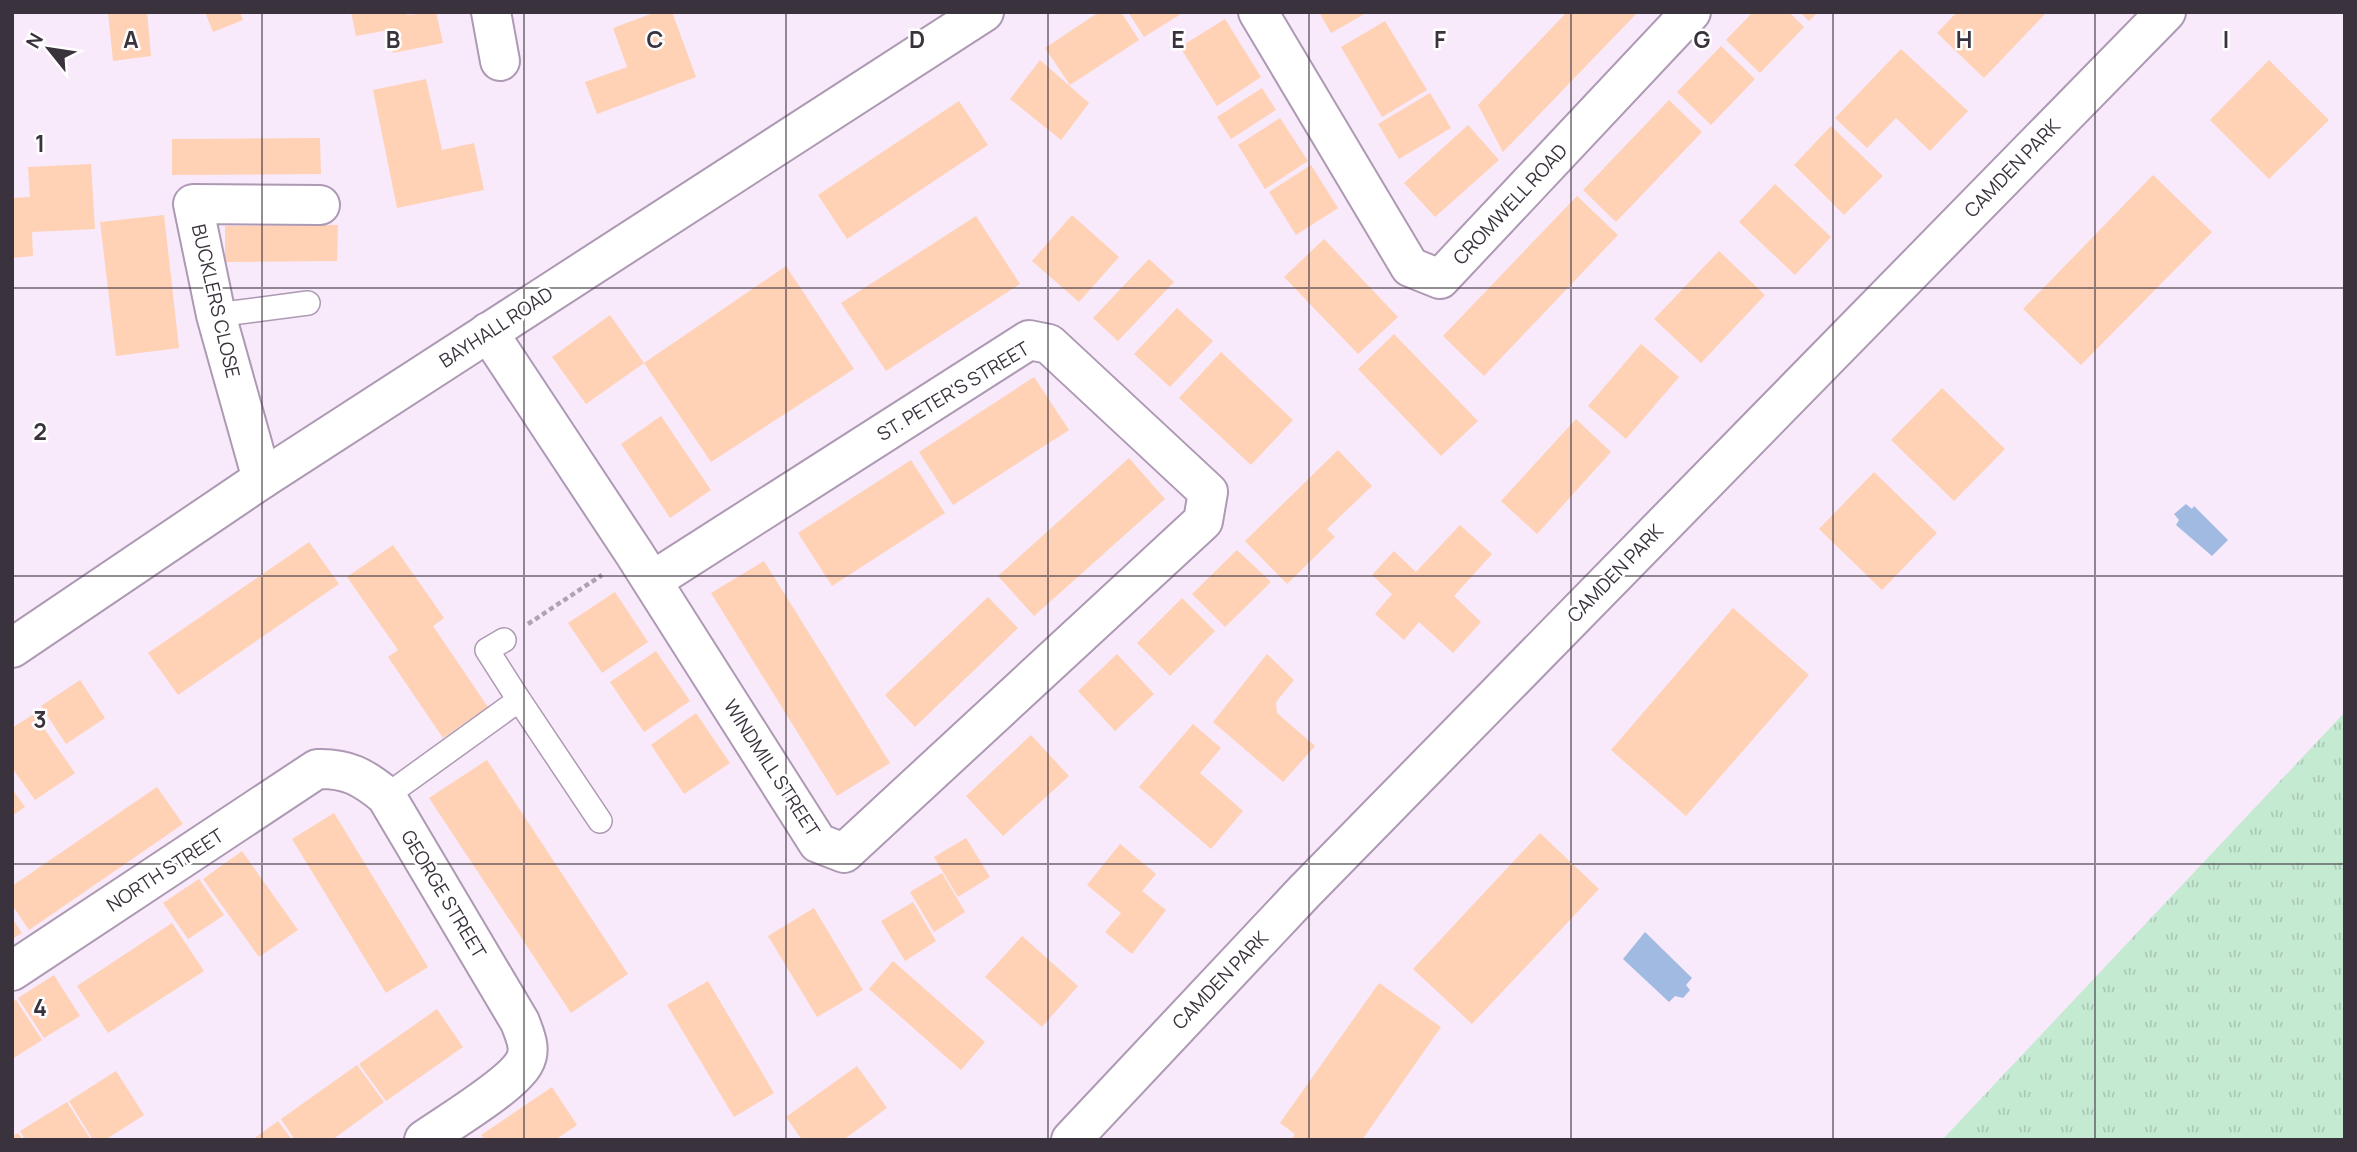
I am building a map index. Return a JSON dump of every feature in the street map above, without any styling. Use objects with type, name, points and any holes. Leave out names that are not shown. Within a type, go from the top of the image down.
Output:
[{"type":"street","points":[[491,12],[499,61]]},
{"type":"street","name":"BAYHALL ROAD","points":[[12,648],[262,479],[984,12]]},
{"type":"street","name":"CROMWELL ROAD","points":[[1258,12],[1410,267],[1440,279],[1691,12]]},
{"type":"street","name":"CAMDEN PARK","points":[[1071,1140],[1332,863],[2165,12]]},
{"type":"street","name":"BUCKLERS CLOSE","points":[[262,479],[216,315],[194,204],[320,205]]},
{"type":"street","name":"WINDMILL STREET","points":[[488,332],[643,567],[818,843],[844,853],[1203,521]]},
{"type":"street","name":"ST. PETER'S STREET","points":[[643,567],[1029,340],[1049,344],[1208,492],[1203,521]]},
{"type":"street","name":"GEORGE STREET","points":[[317,769],[339,768],[362,776],[386,796],[520,1022],[529,1043],[524,1063],[507,1081],[424,1140]]},
{"type":"street","name":"NORTH STREET","points":[[12,971],[317,769]]},
{"type":"lane","points":[[216,315],[308,303]]},
{"type":"lane","points":[[504,640],[487,650],[600,821]]},
{"type":"lane","points":[[386,796],[519,700]]},
{"type":"path","points":[[504,640],[643,567]]},
{"type":"green space","points":[[2345,712],[2345,1140],[1942,1140]]},
{"type":"water","points":[[2186,504],[2192,509],[2194,506],[2228,540],[2212,556],[2176,525],[2179,520],[2174,514]]},
{"type":"water","points":[[1645,932],[1692,978],[1686,985],[1690,990],[1683,998],[1675,996],[1669,1002],[1623,959]]},
{"type":"building","points":[[108,12],[147,12],[151,56],[113,61]]},
{"type":"building","points":[[205,12],[240,12],[243,20],[213,32]]},
{"type":"building","points":[[351,12],[406,12],[407,15],[436,12],[443,43],[393,53],[388,30],[356,36]]},
{"type":"building","points":[[656,12],[672,12],[696,77],[597,114],[585,82],[627,67],[613,28]]},
{"type":"building","points":[[1099,12],[1121,12],[1139,40],[1070,85],[1045,48]]},
{"type":"building","points":[[1128,12],[1184,12],[1144,37]]},
{"type":"building","points":[[1319,12],[1368,12],[1331,33]]},
{"type":"building","points":[[1567,12],[1638,12],[1503,152],[1478,105]]},
{"type":"building","points":[[1753,12],[1789,12],[1804,27],[1760,73],[1726,40]]},
{"type":"building","points":[[1800,12],[1818,12],[1809,21]]},
{"type":"building","points":[[1957,12],[2047,12],[1984,78],[1937,33]]},
{"type":"building","points":[[1225,19],[1261,77],[1217,106],[1180,47]]},
{"type":"building","points":[[1385,21],[1427,90],[1382,117],[1341,47]]},
{"type":"building","points":[[1721,46],[1755,79],[1711,125],[1677,92]]},
{"type":"building","points":[[1901,49],[1968,111],[1930,151],[1896,118],[1867,148],[1835,118]]},
{"type":"building","points":[[1040,60],[1089,103],[1061,140],[1010,99]]},
{"type":"building","points":[[2269,60],[2329,120],[2269,179],[2210,120]]},
{"type":"building","points":[[426,79],[442,150],[474,143],[484,190],[397,208],[373,90]]},
{"type":"building","points":[[1262,88],[1276,110],[1231,139],[1217,117]]},
{"type":"building","points":[[1430,93],[1451,128],[1399,159],[1378,124]]},
{"type":"building","points":[[1669,100],[1702,132],[1616,222],[1583,190]]},
{"type":"building","points":[[959,101],[988,145],[847,239],[818,195]]},
{"type":"building","points":[[1280,118],[1308,161],[1265,189],[1238,145]]},
{"type":"building","points":[[1468,125],[1499,160],[1435,217],[1404,183]]},
{"type":"building","points":[[1831,126],[1883,176],[1844,215],[1794,165]]},
{"type":"building","points":[[320,138],[321,174],[172,175],[172,139]]},
{"type":"building","points":[[91,164],[95,229],[32,232],[33,256],[12,258],[12,198],[30,197],[28,167]]},
{"type":"building","points":[[1311,165],[1338,208],[1296,235],[1269,192]]},
{"type":"building","points":[[2153,175],[2212,232],[2081,365],[2023,309]]},
{"type":"building","points":[[1775,184],[1831,237],[1795,275],[1739,222]]},
{"type":"building","points":[[1577,196],[1618,235],[1484,376],[1443,336]]},
{"type":"building","points":[[164,215],[179,348],[116,356],[100,222]]},
{"type":"building","points":[[1072,215],[1119,257],[1079,302],[1032,261]]},
{"type":"building","points":[[976,216],[1020,284],[886,371],[841,303]]},
{"type":"building","points":[[338,225],[337,261],[225,262],[225,226]]},
{"type":"building","points":[[1324,239],[1398,317],[1358,354],[1284,277]]},
{"type":"building","points":[[1719,251],[1765,295],[1701,363],[1654,319]]},
{"type":"building","points":[[1149,259],[1174,282],[1118,341],[1093,318]]},
{"type":"building","points":[[786,266],[854,369],[711,462],[644,363]]},
{"type":"building","points":[[1177,308],[1213,341],[1170,387],[1134,354]]},
{"type":"building","points":[[610,315],[644,363],[586,404],[552,357]]},
{"type":"building","points":[[1394,334],[1478,421],[1441,456],[1358,369]]},
{"type":"building","points":[[1641,344],[1679,377],[1626,439],[1588,406]]},
{"type":"building","points":[[1221,352],[1293,420],[1251,465],[1179,398]]},
{"type":"building","points":[[1034,377],[1069,430],[953,505],[919,452]]},
{"type":"building","points":[[1942,388],[2005,449],[1954,501],[1891,440]]},
{"type":"building","points":[[661,416],[711,490],[670,518],[621,444]]},
{"type":"building","points":[[1576,419],[1611,452],[1537,534],[1501,501]]},
{"type":"building","points":[[1338,450],[1372,486],[1327,529],[1335,537],[1287,584],[1245,541]]},
{"type":"building","points":[[1129,458],[1165,499],[1034,616],[998,576]]},
{"type":"building","points":[[911,460],[945,513],[832,586],[798,533]]},
{"type":"building","points":[[1874,472],[1937,533],[1882,590],[1819,529]]},
{"type":"building","points":[[1460,525],[1492,554],[1454,596],[1481,622],[1453,653],[1419,622],[1404,640],[1375,614],[1392,594],[1372,575],[1394,551],[1416,572]]},
{"type":"building","points":[[309,542],[339,584],[178,695],[148,653]]},
{"type":"building","points":[[393,545],[444,618],[433,626],[488,707],[443,738],[388,657],[398,650],[347,577]]},
{"type":"building","points":[[1237,550],[1271,582],[1225,627],[1192,594]]},
{"type":"building","points":[[764,561],[890,763],[837,796],[711,593]]},
{"type":"building","points":[[615,592],[648,642],[602,673],[568,623]]},
{"type":"building","points":[[988,597],[1018,628],[915,727],[885,695]]},
{"type":"building","points":[[1182,598],[1215,631],[1170,676],[1137,643]]},
{"type":"building","points":[[1733,608],[1809,675],[1686,816],[1611,750]]},
{"type":"building","points":[[656,651],[690,701],[644,732],[610,682]]},
{"type":"building","points":[[1117,654],[1154,694],[1115,731],[1078,691]]},
{"type":"building","points":[[1267,654],[1294,680],[1276,702],[1277,713],[1315,746],[1283,782],[1213,722]]},
{"type":"building","points":[[80,680],[105,718],[66,744],[41,706]]},
{"type":"building","points":[[696,713],[730,763],[684,794],[651,745]]},
{"type":"building","points":[[34,714],[75,773],[35,800],[12,768],[12,728]]},
{"type":"building","points":[[1193,724],[1221,748],[1200,773],[1243,811],[1211,849],[1139,787]]},
{"type":"building","points":[[1031,735],[1069,776],[1003,836],[966,796]]},
{"type":"building","points":[[487,760],[628,974],[571,1013],[429,798]]},
{"type":"building","points":[[157,787],[183,824],[29,930],[12,905],[12,886]]},
{"type":"building","points":[[12,789],[25,807],[12,816]]},
{"type":"building","points":[[334,813],[428,967],[386,993],[292,839]]},
{"type":"building","points":[[1540,833],[1599,889],[1472,1024],[1413,969]]},
{"type":"building","points":[[966,838],[990,877],[958,897],[934,857]]},
{"type":"building","points":[[1120,844],[1156,874],[1142,891],[1166,910],[1132,954],[1105,932],[1121,913],[1087,885]]},
{"type":"building","points":[[242,851],[298,930],[259,957],[203,879]]},
{"type":"building","points":[[942,873],[965,912],[934,932],[910,892]]},
{"type":"building","points":[[199,879],[224,915],[188,939],[163,903]]},
{"type":"building","points":[[913,902],[936,941],[905,961],[881,921]]},
{"type":"building","points":[[814,908],[863,990],[817,1017],[768,936]]},
{"type":"building","points":[[12,918],[22,933],[12,939]]},
{"type":"building","points":[[172,923],[204,971],[108,1033],[77,986]]},
{"type":"building","points":[[1022,936],[1078,986],[1042,1027],[985,977]]},
{"type":"building","points":[[893,961],[985,1042],[961,1070],[869,989]]},
{"type":"building","points":[[54,975],[80,1016],[44,1038],[18,998]]},
{"type":"building","points":[[708,981],[774,1093],[734,1117],[667,1005]]},
{"type":"building","points":[[1379,983],[1441,1027],[1362,1140],[1291,1140],[1295,1134],[1280,1123]]},
{"type":"building","points":[[16,1000],[42,1040],[12,1059],[12,1002]]},
{"type":"building","points":[[437,1009],[463,1047],[386,1101],[359,1064]]},
{"type":"building","points":[[357,1065],[384,1102],[332,1140],[295,1140],[281,1119]]},
{"type":"building","points":[[857,1066],[887,1108],[843,1140],[802,1140],[786,1117]]},
{"type":"building","points":[[116,1071],[144,1115],[105,1140],[93,1140],[69,1101]]},
{"type":"building","points":[[552,1087],[577,1125],[555,1140],[485,1140],[481,1135]]},
{"type":"building","points":[[67,1102],[91,1140],[25,1140],[20,1131]]},
{"type":"building","points":[[278,1121],[292,1140],[252,1140]]},
{"type":"building","points":[[18,1133],[23,1140],[12,1140],[12,1136]]}]
